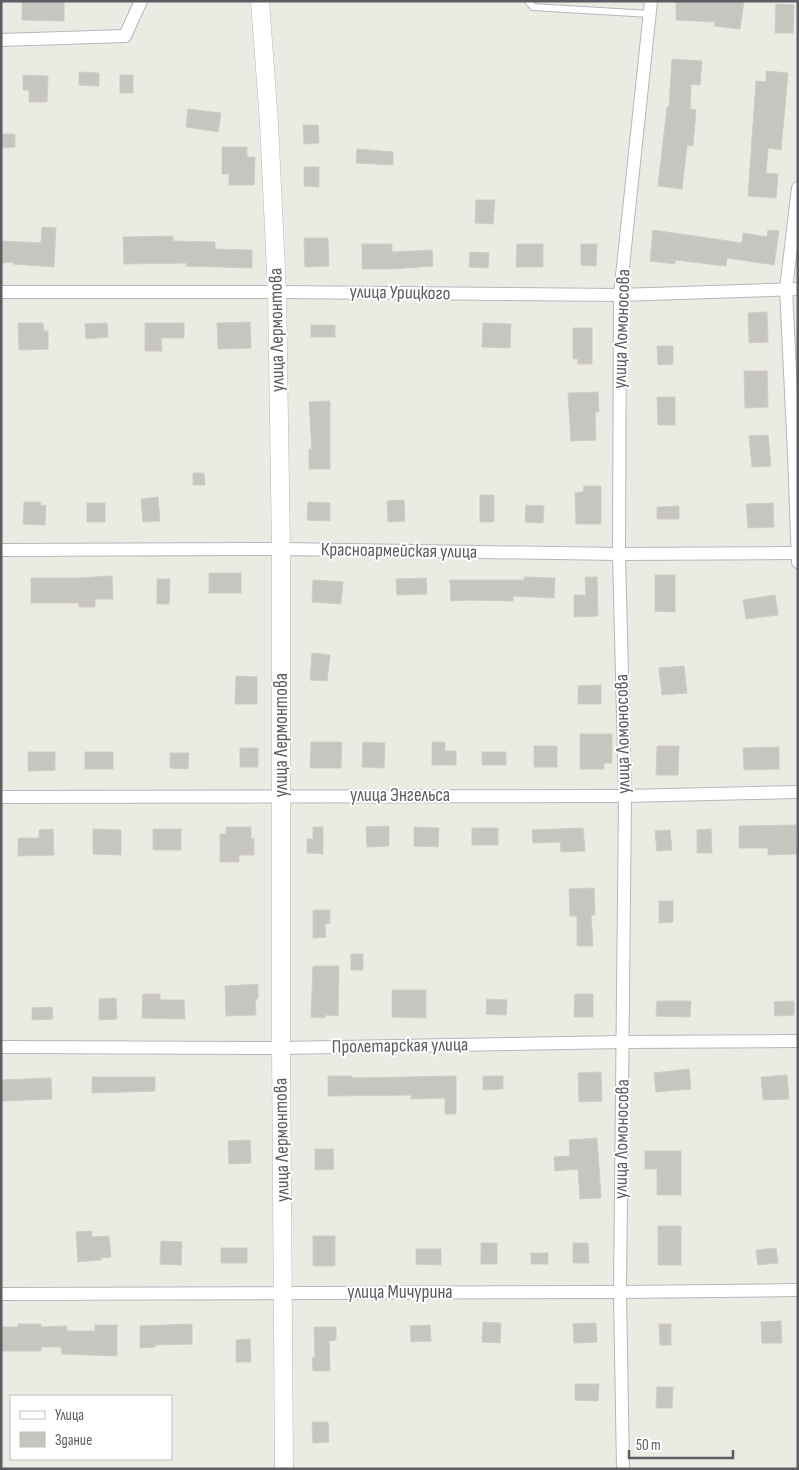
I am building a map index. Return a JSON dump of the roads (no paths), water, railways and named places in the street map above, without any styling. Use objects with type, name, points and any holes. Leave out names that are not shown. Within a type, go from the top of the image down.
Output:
[{"type":"street","points":[[1,40],[124,36],[141,1]]},
{"type":"street","name":"улица Лермонтова","points":[[260,1],[269,123],[277,292],[281,549],[281,1048],[284,1469]]},
{"type":"street","name":"улица Ломоносова","points":[[623,1469],[620,1292],[625,796],[619,554],[620,295],[651,1]]},
{"type":"street","points":[[798,188],[792,289],[798,562]]},
{"type":"street","name":"улица Урицкого","points":[[1,292],[620,295],[792,289]]},
{"type":"street","name":"Красноармейская улица","points":[[1,550],[281,549],[619,554],[797,553]]},
{"type":"street","name":"улица Энгельса","points":[[1,797],[281,795],[625,796],[798,792]]},
{"type":"street","name":"Пролетарская улица","points":[[1,1048],[281,1048],[798,1041]]},
{"type":"street","name":"улица Мичурина","points":[[1,1294],[798,1290]]},
{"type":"lane","points":[[528,1],[533,6],[650,14]]}]
